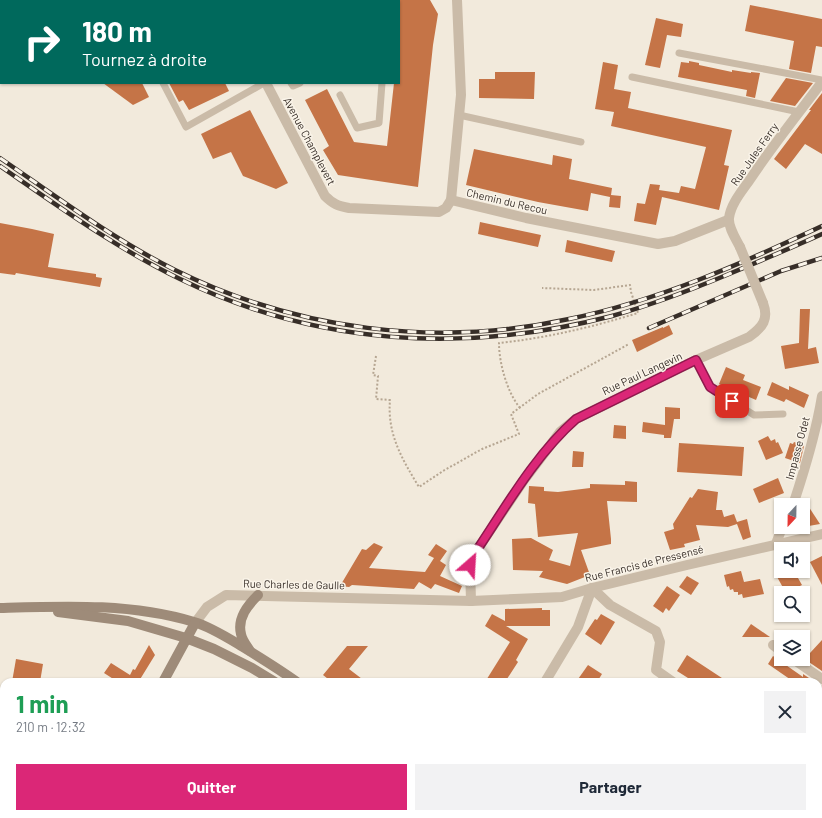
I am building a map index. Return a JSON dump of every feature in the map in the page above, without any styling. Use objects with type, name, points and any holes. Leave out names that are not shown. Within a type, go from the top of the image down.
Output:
[{"type":"main road","points":[[250,652],[241,634],[241,623],[248,605],[258,595]]},
{"type":"main road","points":[[0,608],[102,607],[169,616],[195,622],[222,634],[291,678]]},
{"type":"main road","points":[[0,612],[52,612],[128,621],[186,638],[214,649],[268,678]]},
{"type":"main road","name":"Rue Charles de Gaulle","points":[[165,678],[195,622]]},
{"type":"street","name":"Chemin du Recou","points":[[457,0],[461,95],[451,200],[526,218],[658,244],[675,241],[728,220]]},
{"type":"street","name":"Rue Jules Ferry","points":[[728,220],[736,200],[767,155],[822,81]]},
{"type":"street","name":"Avenue Champlevert","points":[[266,84],[325,196],[336,205],[349,208],[439,212],[446,208],[451,200]]},
{"type":"street","name":"Rue Paul Langevin","points":[[471,601],[470,565],[473,556],[524,480],[560,432],[576,419],[696,360],[749,337],[755,333],[765,320],[766,312],[728,220]]},
{"type":"street","name":"Impasse Odet","points":[[795,498],[818,422],[822,396]]},
{"type":"street","name":"Rue Francis de Pressensé","points":[[785,542],[822,534]]},
{"type":"street","name":"Rue Francis de Pressensé","points":[[471,601],[562,598],[592,588],[774,544]]},
{"type":"street","points":[[547,678],[578,627],[592,588],[610,605],[656,631],[660,642],[656,670],[667,678]]},
{"type":"street","name":"Rue Charles de Gaulle","points":[[195,622],[207,607],[226,594],[471,601]]},
{"type":"street","points":[[803,666],[821,678]]},
{"type":"lane","points":[[679,53],[822,81]]},
{"type":"lane","points":[[632,77],[799,112]]},
{"type":"lane","points":[[164,84],[186,127],[263,84]]},
{"type":"lane","points":[[340,95],[357,128],[379,123],[382,84]]},
{"type":"lane","points":[[459,115],[580,142]]},
{"type":"lane","points":[[696,360],[710,387],[754,415],[783,414]]},
{"type":"path","points":[[520,408],[515,402],[509,389],[501,362],[499,343],[528,340],[560,334],[638,313],[630,285],[594,290],[542,288]]},
{"type":"path","points":[[376,356],[373,375],[378,376],[376,399],[390,400],[391,424],[399,452],[406,467],[419,487],[443,471],[482,449],[519,434],[511,414],[538,394],[629,344]]},
{"type":"building","points":[[400,0],[430,0],[438,14],[433,45],[418,187],[338,175],[323,150],[329,146],[305,100],[327,89],[354,142],[387,146],[394,84],[400,84]]},
{"type":"building","points":[[750,5],[822,19],[822,47],[816,46],[811,73],[789,69],[794,41],[745,31]]},
{"type":"building","points":[[656,18],[683,24],[681,37],[667,35],[660,68],[645,65]]},
{"type":"building","points":[[689,61],[699,63],[699,65],[732,72],[732,70],[760,73],[755,98],[746,96],[747,90],[678,77],[681,62],[689,63]]},
{"type":"building","points":[[603,62],[618,65],[614,89],[631,92],[628,108],[732,130],[724,165],[729,166],[719,210],[662,197],[656,225],[634,221],[637,203],[645,204],[650,184],[660,185],[659,190],[679,193],[681,186],[695,189],[706,147],[611,126],[614,112],[595,109]]},
{"type":"building","points":[[495,72],[535,72],[534,99],[479,98],[479,79],[495,79]]},
{"type":"building","points":[[786,78],[813,83],[795,106],[770,101]]},
{"type":"building","points":[[104,84],[142,84],[149,97],[133,105]]},
{"type":"building","points":[[170,84],[226,84],[229,91],[189,110],[183,100],[179,102]]},
{"type":"building","points":[[822,93],[822,154],[805,144],[786,169],[774,159]]},
{"type":"building","points":[[250,110],[288,183],[276,189],[243,176],[231,152],[213,159],[201,134]]},
{"type":"building","points":[[474,149],[552,165],[553,155],[572,159],[569,179],[612,188],[611,195],[621,196],[620,208],[609,207],[610,197],[591,193],[588,211],[538,202],[466,185]]},
{"type":"building","points":[[480,222],[541,235],[538,247],[478,234]]},
{"type":"building","points":[[0,223],[54,234],[48,267],[96,274],[96,277],[102,278],[100,287],[16,273],[15,275],[0,273]]},
{"type":"building","points":[[567,240],[615,251],[612,262],[565,252]]},
{"type":"building","points":[[800,309],[810,309],[808,349],[816,347],[819,363],[785,369],[781,346],[799,343]]},
{"type":"building","points":[[669,325],[673,334],[637,352],[632,340]]},
{"type":"building","points":[[726,367],[745,375],[743,380],[761,387],[756,400],[719,384]]},
{"type":"building","points":[[772,382],[789,390],[789,386],[809,395],[804,408],[786,399],[784,402],[767,395]]},
{"type":"building","points":[[665,407],[680,408],[680,419],[674,419],[671,438],[664,438],[664,435],[642,432],[643,422],[665,425]]},
{"type":"building","points":[[614,425],[626,426],[626,439],[613,438]]},
{"type":"building","points":[[768,436],[771,441],[775,439],[776,443],[778,442],[783,453],[766,460],[758,441]]},
{"type":"building","points":[[794,442],[804,446],[800,463],[785,458],[790,443],[793,444]]},
{"type":"building","points":[[679,443],[744,447],[742,476],[677,472]]},
{"type":"building","points":[[573,451],[584,452],[583,467],[572,467]]},
{"type":"building","points":[[778,478],[784,493],[759,503],[753,489]]},
{"type":"building","points":[[625,481],[637,482],[637,502],[607,501],[611,544],[581,550],[590,575],[567,584],[539,577],[543,571],[513,570],[512,539],[531,538],[553,550],[549,560],[570,566],[578,533],[538,537],[535,504],[528,503],[529,486],[544,487],[544,491],[558,492],[590,488],[590,484],[625,485]]},
{"type":"building","points":[[698,489],[718,492],[716,510],[722,510],[724,517],[734,514],[737,522],[747,519],[751,537],[743,540],[737,524],[728,527],[696,525],[700,540],[684,544],[685,547],[670,550],[664,532],[674,529],[673,524],[690,497],[692,498]]},
{"type":"building","points":[[810,509],[820,524],[810,526]]},
{"type":"building","points":[[374,543],[383,547],[369,568],[425,572],[434,558],[428,555],[436,544],[447,551],[440,561],[446,565],[440,576],[462,586],[459,593],[435,584],[431,589],[419,582],[414,589],[352,585],[349,587],[340,586],[362,549],[366,550]]},
{"type":"building","points":[[822,556],[822,585],[810,562]]},
{"type":"building","points":[[741,571],[744,582],[760,579],[764,594],[743,598],[742,594],[738,595],[738,592],[734,592],[733,589],[730,590],[729,586],[727,587],[724,575]]},
{"type":"building","points":[[687,576],[699,583],[691,595],[679,587]]},
{"type":"building","points":[[778,578],[798,578],[802,585],[800,586],[782,586]]},
{"type":"building","points":[[667,586],[680,595],[669,611],[666,608],[663,613],[653,606]]},
{"type":"building","points":[[542,608],[542,610],[550,610],[550,626],[506,626],[528,639],[516,660],[518,662],[508,678],[488,678],[510,642],[485,626],[492,614],[505,621],[505,609]]},
{"type":"building","points":[[601,614],[615,622],[601,645],[585,634],[595,619],[597,620]]},
{"type":"building","points":[[751,624],[770,637],[742,637]]},
{"type":"building","points":[[822,640],[822,671],[810,663],[810,653]]},
{"type":"building","points":[[149,645],[155,655],[141,678],[112,678],[104,673],[111,663],[130,675],[133,669],[135,670]]},
{"type":"building","points":[[347,646],[368,646],[349,669],[361,678],[327,678],[323,675]]},
{"type":"building","points":[[687,655],[722,678],[688,678],[677,671]]},
{"type":"building","points":[[773,656],[774,666],[787,666],[803,677],[803,674],[809,678],[788,678],[768,664]]},
{"type":"building","points":[[16,659],[43,664],[41,678],[13,678]]},
{"type":"building","points":[[588,665],[602,674],[600,678],[579,678]]},
{"type":"railway","points":[[0,158],[107,231],[175,270],[221,291],[269,307],[318,320],[368,328],[418,332],[468,332],[519,328],[569,319],[666,292],[761,254],[822,226]]},
{"type":"railway","points":[[0,166],[110,240],[180,279],[232,301],[285,318],[338,330],[392,337],[447,339],[502,336],[557,328],[612,316],[700,286],[822,234]]},
{"type":"railway","points":[[649,328],[781,271],[822,258]]},
{"type":"route","points":[[470,565],[473,556],[524,480],[560,432],[576,419],[696,360],[710,387],[732,401]]}]
